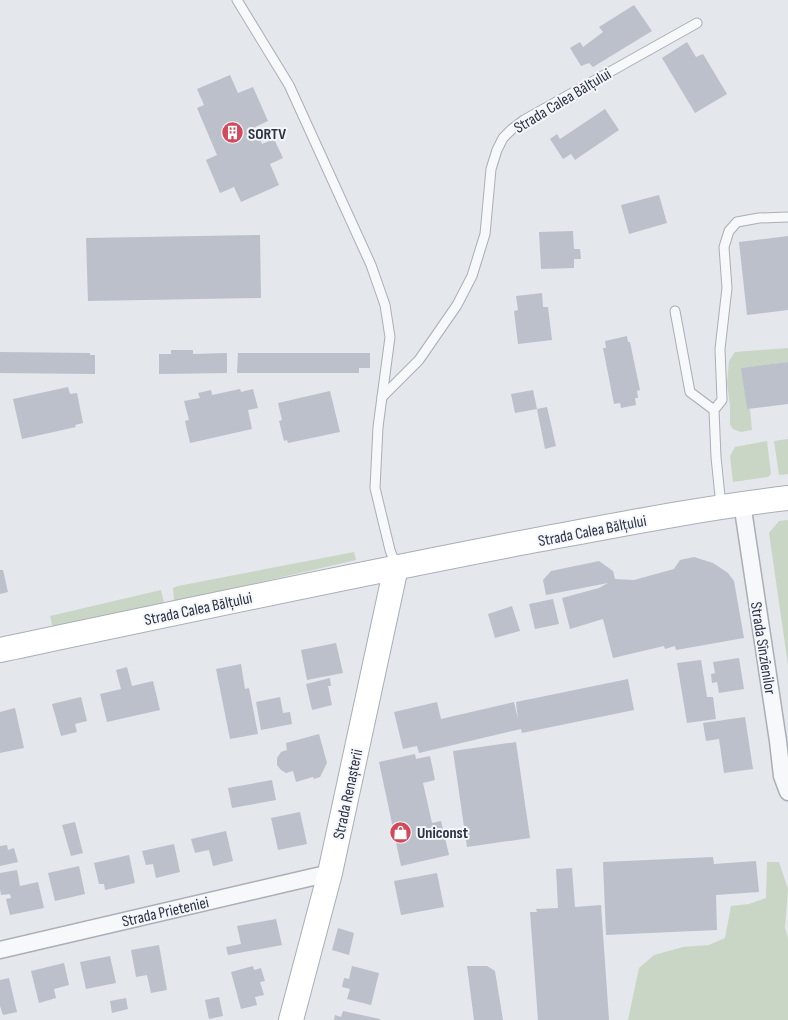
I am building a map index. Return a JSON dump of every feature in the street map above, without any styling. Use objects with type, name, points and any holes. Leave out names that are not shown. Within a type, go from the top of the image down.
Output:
[{"type":"main road","name":"Strada Calea Bălțului","points":[[0,650],[396,567],[676,514],[788,498]]},
{"type":"main road","name":"Strada Renașterii","points":[[291,1020],[330,873],[396,567]]},
{"type":"street","name":"Strada Sînzîenilor","points":[[731,505],[778,742],[782,776],[788,792]]},
{"type":"street","name":"Strada Prieteniei","points":[[0,950],[330,873]]},
{"type":"lane","points":[[237,0],[288,85],[371,265],[385,306],[390,337],[378,426],[375,488],[396,567]]},
{"type":"lane","name":"Strada Calea Bălțului","points":[[382,397],[419,360],[457,305],[472,276],[486,234],[491,168],[503,138],[524,120],[697,23]]},
{"type":"lane","points":[[731,505],[716,457],[714,410],[722,400],[720,349],[727,288],[724,246],[729,231],[737,222],[759,218],[788,217]]},
{"type":"lane","points":[[675,311],[690,392],[714,410]]},
{"type":"green space","points":[[788,348],[788,362],[742,368],[747,409],[750,409],[752,430],[741,432],[733,429],[730,425],[727,383],[729,361],[735,352]]},
{"type":"green space","points":[[788,439],[788,474],[779,475],[774,441]]},
{"type":"green space","points":[[767,441],[771,474],[768,477],[733,482],[730,456],[735,447]]},
{"type":"green space","points":[[788,520],[788,665],[769,533],[779,521]]},
{"type":"green space","points":[[354,552],[356,560],[174,602],[173,588],[178,586]]},
{"type":"green space","points":[[161,590],[164,603],[53,628],[50,616]]},
{"type":"green space","points":[[767,862],[779,862],[788,889],[785,928],[788,938],[788,1020],[628,1020],[639,968],[654,955],[683,947],[709,945],[725,938],[731,906],[749,904],[766,898]]},
{"type":"building","points":[[634,5],[652,31],[593,67],[589,63],[581,66],[570,48],[580,42],[583,47],[603,32],[599,27]]},
{"type":"building","points":[[687,42],[696,57],[703,54],[727,94],[695,113],[662,58]]},
{"type":"building","name":"SORTV","points":[[230,75],[238,93],[253,87],[268,121],[255,127],[262,144],[274,139],[283,158],[270,164],[279,185],[241,202],[234,187],[220,193],[206,160],[217,155],[197,108],[204,105],[197,89]]},
{"type":"building","points":[[605,109],[619,130],[575,160],[571,154],[563,159],[550,139],[557,134],[560,139]]},
{"type":"building","points":[[659,195],[667,223],[629,234],[621,205]]},
{"type":"building","points":[[573,231],[574,249],[580,249],[581,259],[574,259],[574,268],[541,269],[539,232]]},
{"type":"building","points":[[260,235],[261,298],[88,301],[86,238]]},
{"type":"building","points":[[788,236],[788,310],[747,315],[739,242]]},
{"type":"building","points":[[542,293],[543,307],[548,307],[552,340],[518,344],[514,311],[518,310],[516,296]]},
{"type":"building","points":[[627,336],[628,342],[630,342],[640,390],[637,391],[638,398],[635,398],[636,405],[621,408],[620,403],[614,404],[603,348],[606,348],[605,341]]},
{"type":"building","points":[[171,350],[193,350],[193,354],[227,353],[227,373],[159,374],[159,354],[171,354]]},
{"type":"building","points":[[0,352],[90,353],[90,355],[95,355],[95,374],[0,373]]},
{"type":"building","points":[[238,353],[370,353],[370,368],[359,368],[359,373],[237,373]]},
{"type":"building","points":[[788,362],[788,404],[747,409],[741,368]]},
{"type":"building","points":[[68,387],[70,394],[77,393],[83,423],[75,425],[76,427],[22,439],[13,399]]},
{"type":"building","points":[[240,389],[241,392],[253,389],[258,408],[248,410],[252,429],[190,443],[185,421],[189,420],[184,401],[200,398],[198,393],[211,390],[212,395]]},
{"type":"building","points":[[533,390],[537,409],[515,413],[511,394]]},
{"type":"building","points":[[330,391],[340,432],[288,443],[287,440],[284,441],[279,421],[282,420],[278,403]]},
{"type":"building","points":[[547,407],[556,446],[545,449],[537,409]]},
{"type":"building","points":[[694,557],[713,563],[728,573],[734,581],[744,638],[676,650],[675,646],[665,649],[664,646],[613,658],[603,619],[570,629],[562,598],[599,588],[608,583],[546,595],[543,580],[551,571],[599,561],[613,571],[615,579],[634,580],[674,569],[680,560]]},
{"type":"building","points":[[0,570],[3,570],[8,592],[0,594]]},
{"type":"building","points":[[553,599],[559,624],[535,629],[529,604]]},
{"type":"building","points":[[512,606],[520,631],[495,638],[488,614]]},
{"type":"building","points":[[336,643],[343,673],[307,680],[301,650]]},
{"type":"building","points":[[739,658],[744,689],[719,693],[717,682],[712,683],[711,674],[715,673],[713,662]]},
{"type":"building","points":[[701,660],[707,697],[713,697],[716,719],[687,723],[677,663]]},
{"type":"building","points":[[241,664],[245,689],[249,688],[258,734],[230,739],[216,669]]},
{"type":"building","points":[[127,667],[132,686],[153,681],[160,710],[107,722],[100,694],[121,689],[116,670]]},
{"type":"building","points":[[330,678],[331,686],[328,686],[332,705],[312,710],[306,684]]},
{"type":"building","points":[[628,679],[634,710],[522,733],[521,729],[419,753],[417,746],[403,749],[394,712],[437,702],[441,719],[514,702],[518,719],[516,702]]},
{"type":"building","points":[[81,697],[87,721],[75,724],[77,732],[61,736],[52,704]]},
{"type":"building","points":[[280,697],[283,713],[290,712],[292,724],[261,730],[256,702]]},
{"type":"building","points":[[15,708],[24,748],[0,753],[0,712]]},
{"type":"building","points":[[745,717],[753,769],[724,773],[719,739],[706,741],[703,723]]},
{"type":"building","points":[[319,734],[327,763],[320,777],[296,782],[293,771],[286,773],[281,770],[277,765],[277,758],[281,752],[287,750],[286,743]]},
{"type":"building","points":[[516,742],[530,838],[467,847],[453,751]]},
{"type":"building","points":[[415,754],[416,759],[430,756],[435,780],[423,783],[432,823],[441,821],[449,855],[401,866],[379,762]]},
{"type":"building","points":[[272,780],[276,800],[232,808],[228,788]]},
{"type":"building","points":[[300,812],[307,844],[278,850],[271,818]]},
{"type":"building","points":[[75,822],[83,853],[71,856],[62,825]]},
{"type":"building","points":[[226,831],[233,861],[213,866],[209,850],[195,853],[191,839]]},
{"type":"building","points":[[174,844],[180,872],[156,878],[153,864],[146,865],[142,851]]},
{"type":"building","points":[[7,845],[8,850],[14,848],[18,862],[0,866],[0,846]]},
{"type":"building","points":[[129,855],[135,883],[105,890],[104,884],[99,884],[94,863]]},
{"type":"building","points":[[713,857],[714,864],[756,861],[759,892],[716,895],[717,930],[606,935],[603,862]]},
{"type":"building","points":[[79,866],[85,894],[55,901],[48,873]]},
{"type":"building","points":[[572,868],[575,907],[601,905],[609,1020],[538,1020],[530,912],[537,912],[536,909],[558,908],[556,869]]},
{"type":"building","points":[[17,870],[20,886],[38,882],[44,908],[10,915],[6,899],[11,898],[10,894],[1,895],[0,873]]},
{"type":"building","points":[[437,873],[444,907],[401,915],[394,881]]},
{"type":"building","points":[[276,919],[282,945],[228,955],[226,947],[241,944],[237,926]]},
{"type":"building","points":[[338,928],[354,933],[349,955],[332,950]]},
{"type":"building","points":[[159,945],[167,990],[151,993],[147,975],[136,977],[131,950]]},
{"type":"building","points":[[110,956],[116,983],[86,989],[80,962]]},
{"type":"building","points":[[64,963],[69,985],[54,989],[56,998],[39,1003],[31,971]]},
{"type":"building","points":[[253,966],[254,970],[261,968],[265,981],[260,982],[264,995],[255,997],[257,1005],[241,1009],[231,972]]},
{"type":"building","points":[[352,966],[379,973],[371,1005],[347,999],[350,989],[342,987],[344,978],[349,979]]},
{"type":"building","points":[[467,966],[487,966],[495,971],[503,1020],[474,1020]]},
{"type":"building","points":[[9,978],[17,1012],[3,1015],[0,1006],[0,980]]},
{"type":"building","points":[[219,997],[223,1016],[209,1019],[205,1000]]},
{"type":"building","points":[[126,998],[128,1009],[112,1013],[110,1001]]},
{"type":"building","points":[[343,1011],[380,1020],[334,1020],[335,1015],[341,1017]]},
{"type":"place","name":"SORTV","points":[[232,133]]},
{"type":"place","name":"Uniconst","points":[[401,832]]}]
